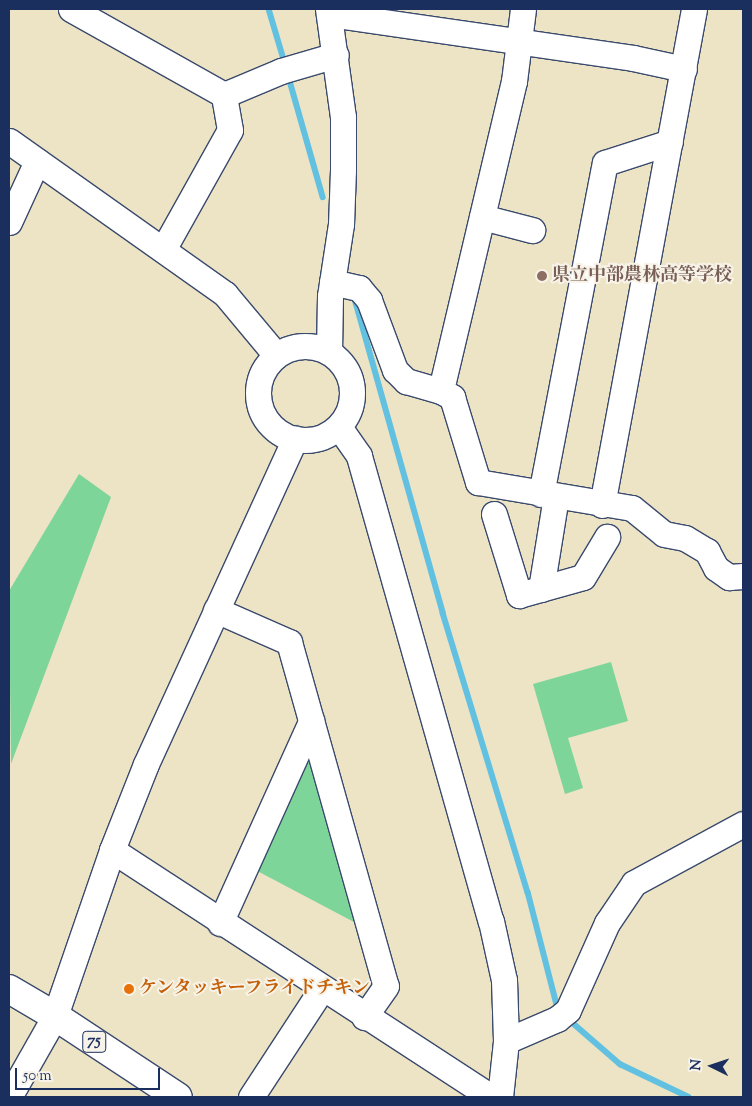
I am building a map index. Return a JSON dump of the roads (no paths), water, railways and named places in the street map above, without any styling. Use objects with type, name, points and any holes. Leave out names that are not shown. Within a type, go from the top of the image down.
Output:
[{"type":"main road","name":"75","points":[[9,990],[54,1016],[178,1097]]},
{"type":"street","points":[[72,9],[224,95]]},
{"type":"street","points":[[441,391],[514,81],[523,9]]},
{"type":"street","points":[[602,505],[694,9]]},
{"type":"street","points":[[329,351],[332,282],[341,224],[343,117],[329,12],[364,14],[684,69]]},
{"type":"street","points":[[224,95],[281,70],[336,55]]},
{"type":"street","points":[[164,248],[230,130],[224,95]]},
{"type":"street","points":[[9,141],[164,248],[225,294],[276,355]]},
{"type":"street","points":[[541,589],[548,495],[605,163],[670,142]]},
{"type":"street","points":[[9,222],[37,161]]},
{"type":"street","points":[[482,217],[532,230]]},
{"type":"street","points":[[332,282],[359,288],[369,300],[395,370],[406,381],[441,391],[452,397],[478,482],[602,505],[632,508],[664,534],[685,538],[707,551],[716,568],[729,578],[743,576]]},
{"type":"street","points":[[302,345],[329,351],[348,372],[352,387],[352,401],[338,427],[326,436],[295,439],[280,434],[269,424],[258,396],[262,373],[276,355],[302,345]]},
{"type":"street","points":[[338,427],[359,456],[491,920],[504,980],[506,1041],[500,1097]]},
{"type":"street","points":[[9,1097],[54,1016],[112,850],[146,764],[295,439]]},
{"type":"street","points":[[494,514],[519,594],[583,577],[607,537]]},
{"type":"street","points":[[216,610],[289,642],[386,986],[364,1017]]},
{"type":"street","points":[[220,923],[311,721]]},
{"type":"street","points":[[506,1041],[557,1019],[568,1010],[607,923],[634,883],[743,824]]},
{"type":"street","points":[[112,850],[322,990],[491,1097]]},
{"type":"street","points":[[251,1097],[322,990]]},
{"type":"waterway","points":[[269,9],[285,63]]},
{"type":"waterway","points":[[288,74],[323,197]]},
{"type":"waterway","points":[[355,299],[443,613],[528,892],[558,1009]]},
{"type":"waterway","points":[[566,1017],[620,1064],[689,1097]]},
{"type":"place","name":"県立中部農林高等学校","points":[[542,276]]},
{"type":"place","name":"ケンタッキーフライドチキン","points":[[129,989]]}]
